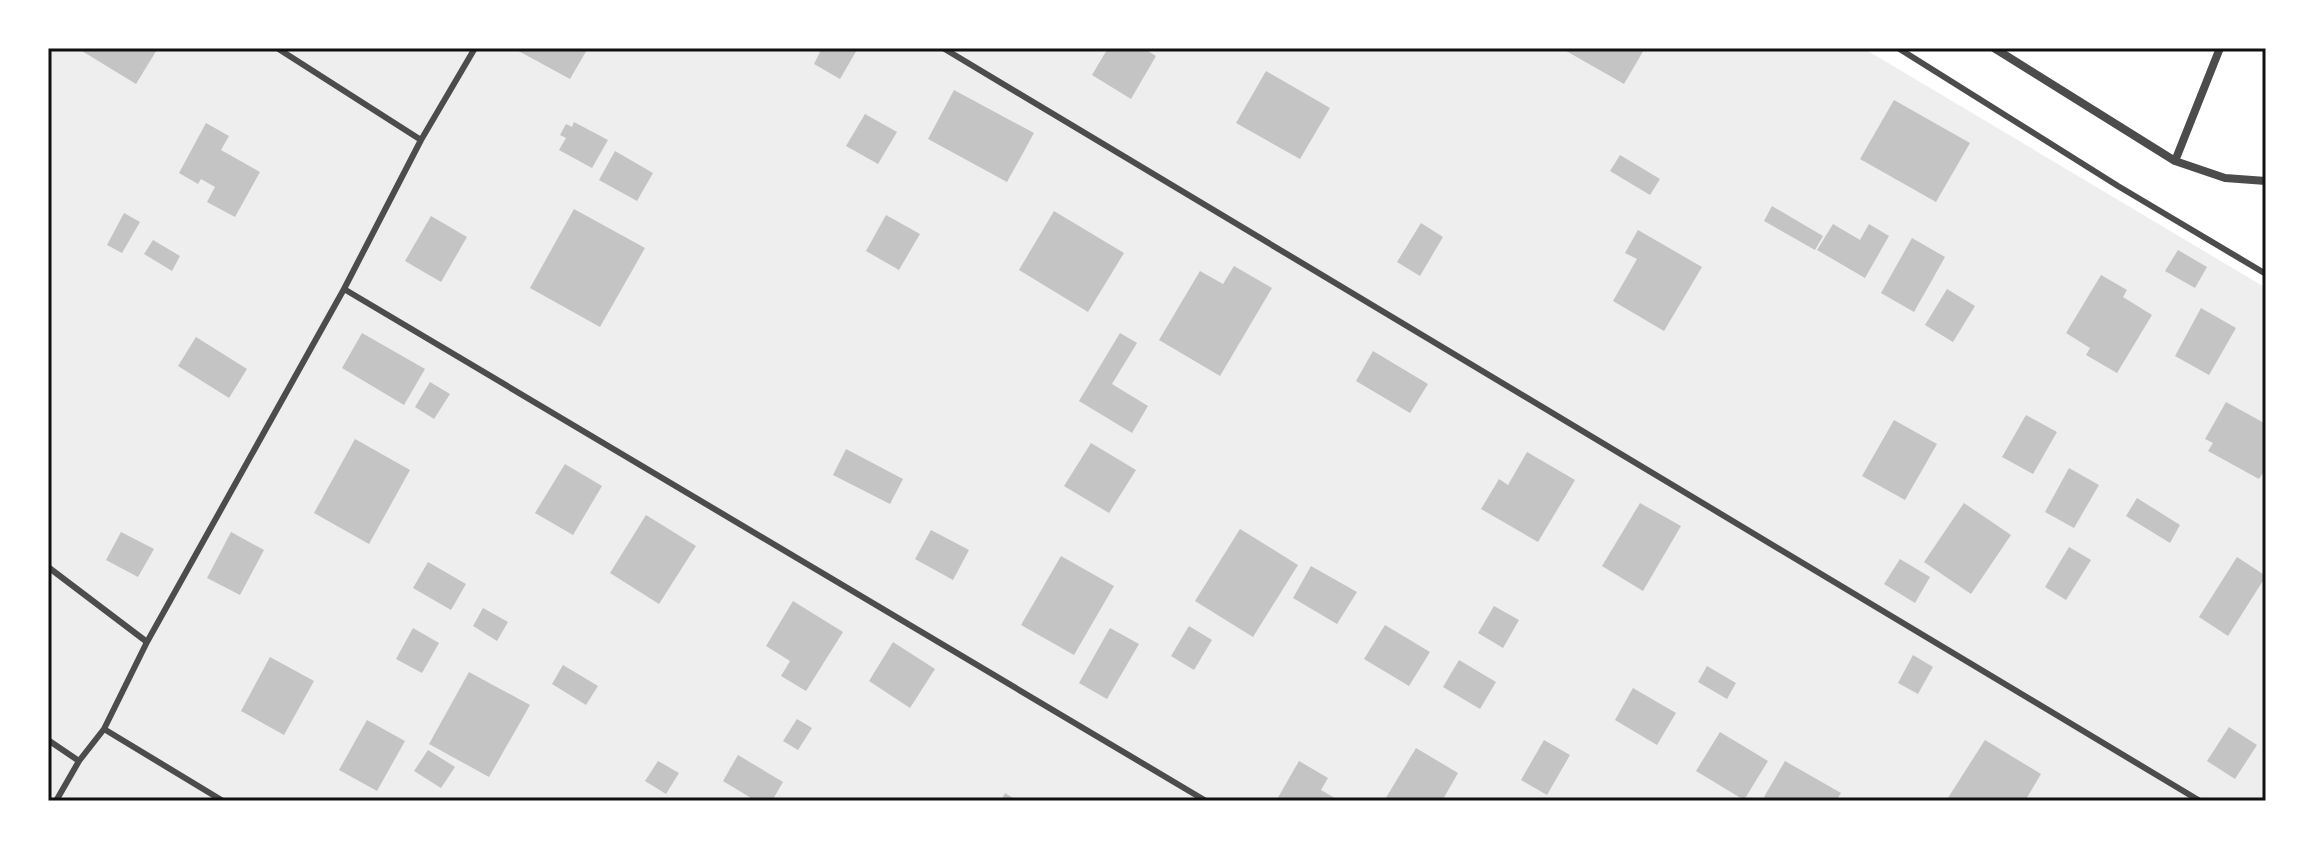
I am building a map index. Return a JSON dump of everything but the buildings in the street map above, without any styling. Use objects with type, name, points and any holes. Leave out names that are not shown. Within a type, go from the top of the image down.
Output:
[{"type":"street","points":[[1994,48],[2175,161],[2225,178],[2266,181]]},
{"type":"street","points":[[2175,161],[2220,48]]},
{"type":"lane","points":[[277,48],[421,140]]},
{"type":"lane","points":[[56,801],[79,761],[104,729],[147,642],[344,289],[421,140],[475,48]]},
{"type":"lane","points":[[943,48],[2200,801]]},
{"type":"lane","points":[[1898,48],[2118,186],[2266,274]]},
{"type":"lane","points":[[344,289],[1206,801]]},
{"type":"lane","points":[[48,567],[147,642]]},
{"type":"lane","points":[[104,729],[223,801]]},
{"type":"lane","points":[[48,740],[79,761]]},
{"type":"shaded area","points":[[48,48],[1863,48],[2266,288],[2266,801],[48,801]]}]
